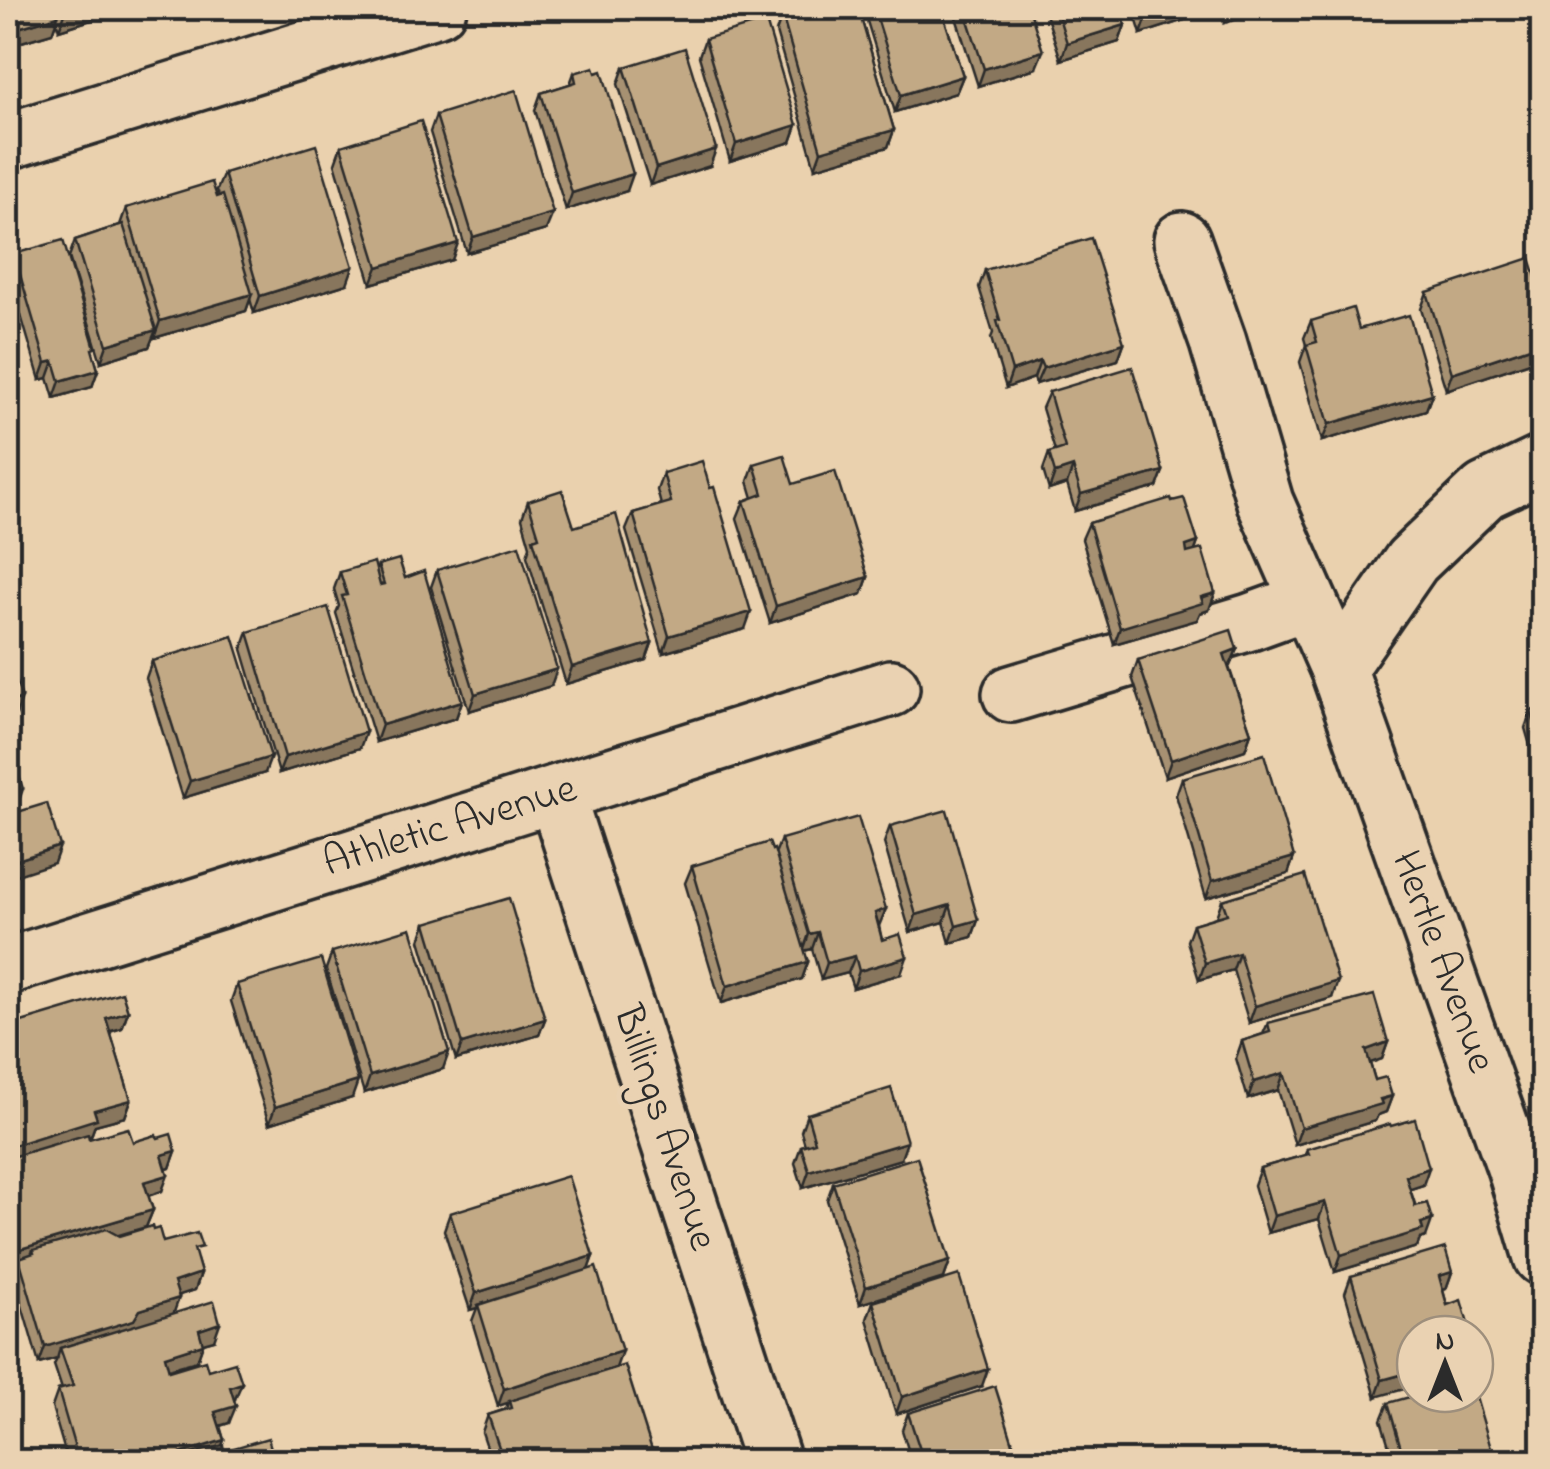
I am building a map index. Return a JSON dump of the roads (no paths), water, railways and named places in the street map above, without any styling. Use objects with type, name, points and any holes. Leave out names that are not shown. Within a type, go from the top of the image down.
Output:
[{"type":"street","points":[[8,140],[438,8]]},
{"type":"street","name":"Hertle Avenue","points":[[1182,240],[1218,342],[1265,502],[1338,668],[1509,1151],[1542,1257]]},
{"type":"street","points":[[1338,668],[1412,561],[1485,490],[1542,464]]},
{"type":"street","points":[[1011,694],[1308,601]]},
{"type":"street","name":"Athletic Avenue","points":[[8,966],[892,688]]},
{"type":"street","name":"Billings Avenue","points":[[556,794],[773,1462]]}]
